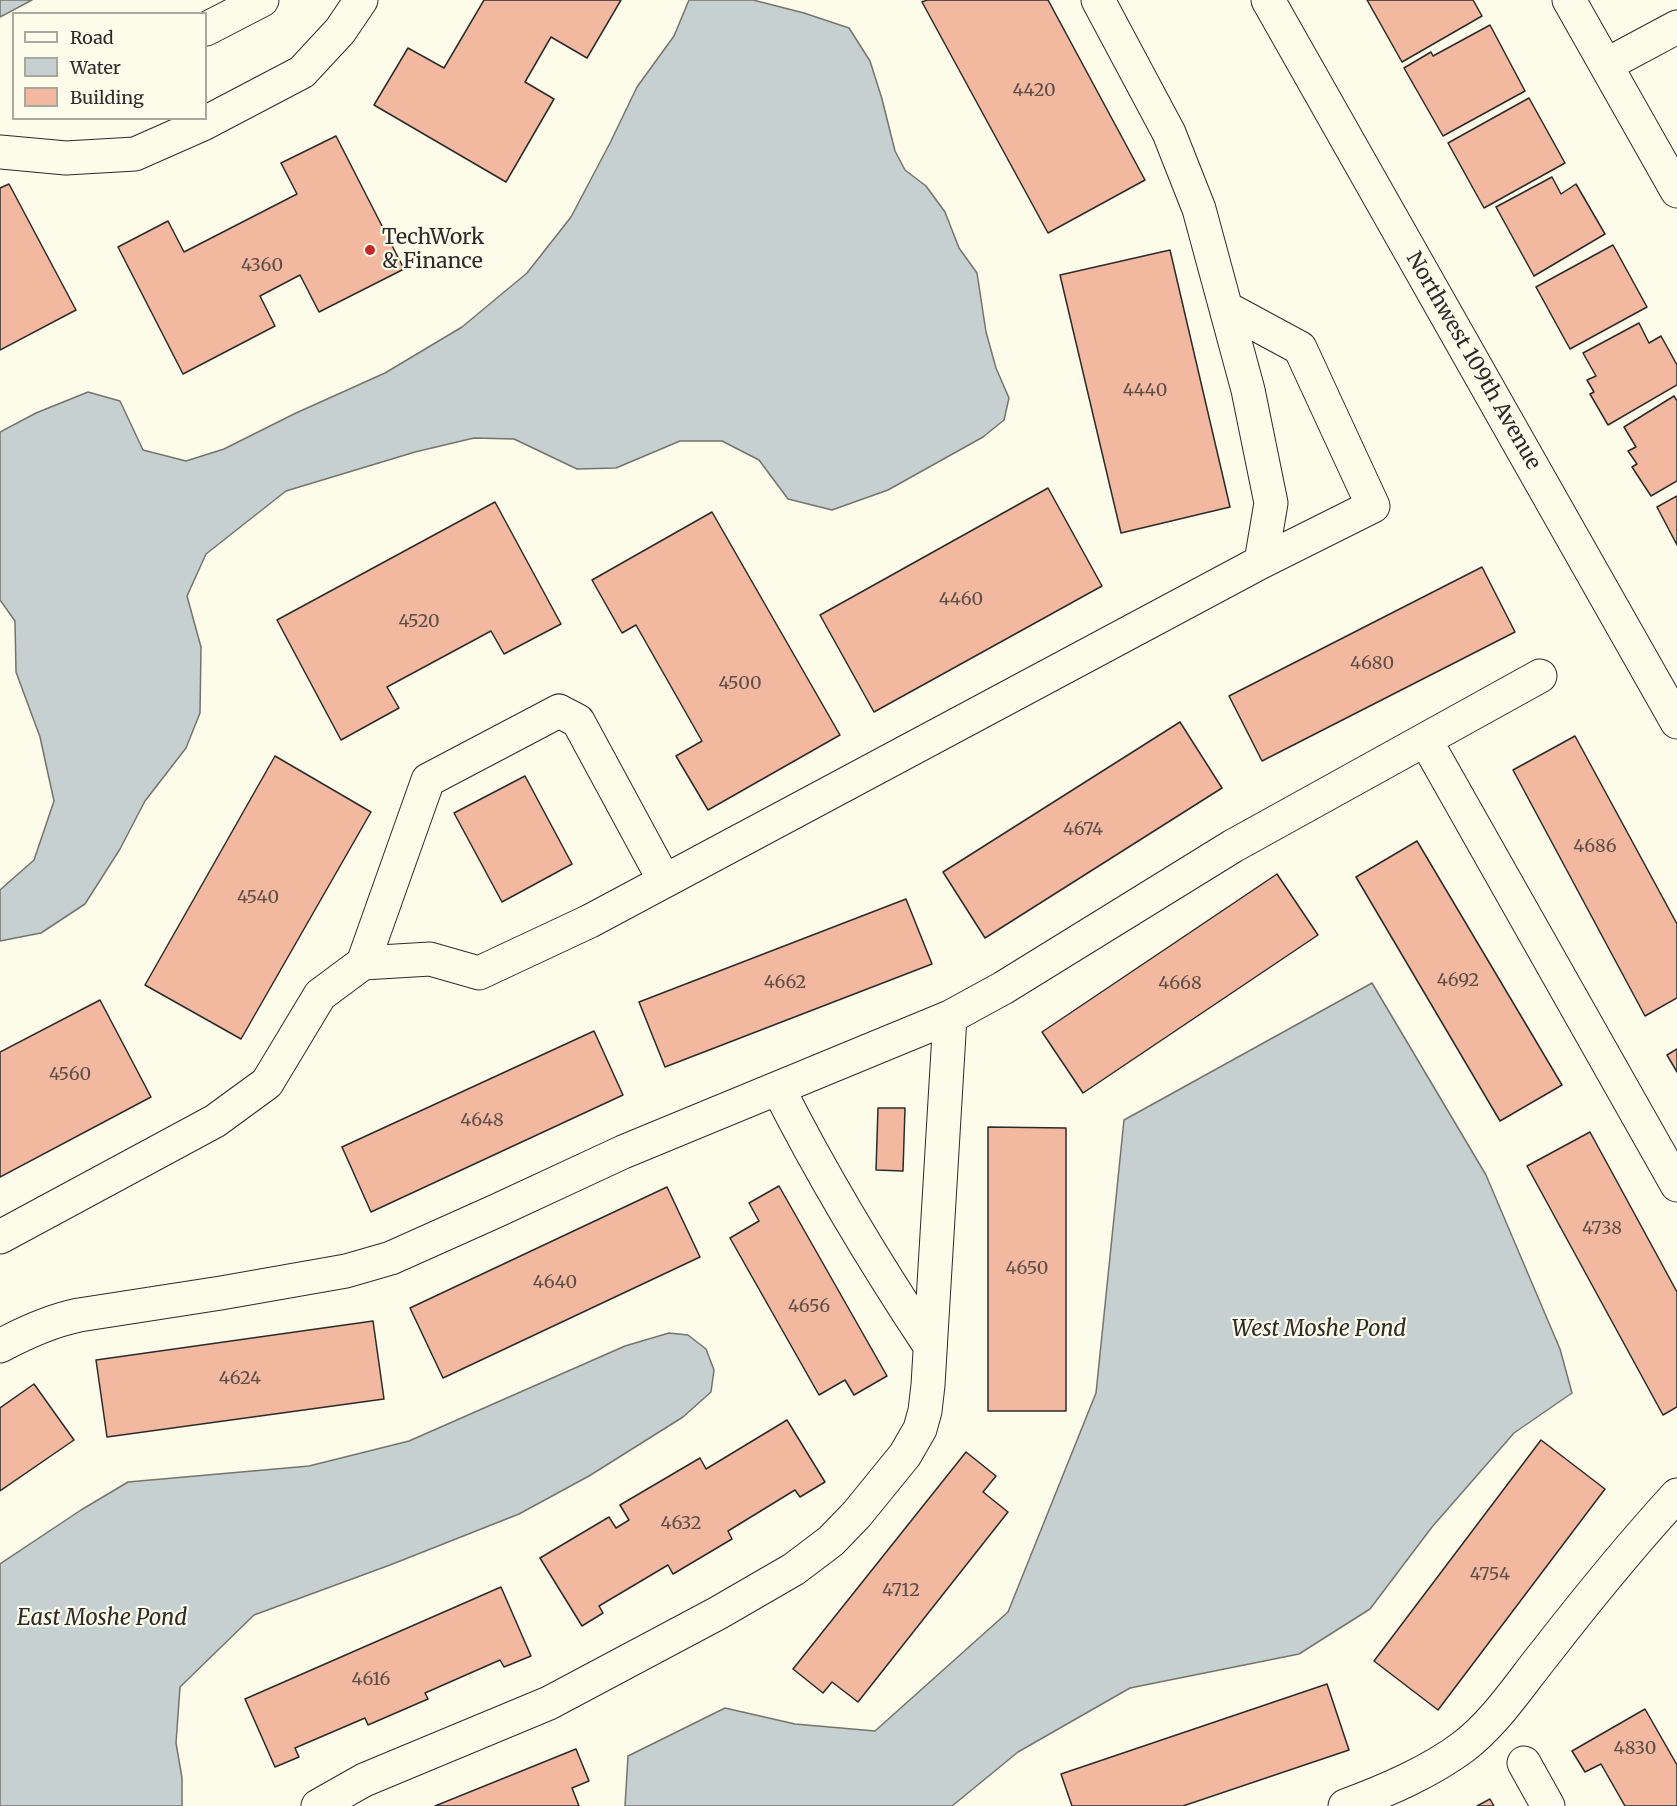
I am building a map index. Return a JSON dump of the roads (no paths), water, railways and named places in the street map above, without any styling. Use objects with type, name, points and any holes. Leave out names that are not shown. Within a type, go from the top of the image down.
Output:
[{"type":"street","points":[[207,28],[262,0]]},
{"type":"street","points":[[207,113],[302,72],[340,31],[361,0]]},
{"type":"street","points":[[1098,0],[1169,133],[1199,209],[1248,390],[1271,503],[1261,562]]},
{"type":"street","name":"Northwest 109th Avenue","points":[[1268,0],[1677,722]]},
{"type":"street","points":[[1569,0],[1677,191]]},
{"type":"street","points":[[1606,65],[1677,27]]},
{"type":"street","points":[[0,152],[66,158],[135,154],[176,126],[190,120]]},
{"type":"street","points":[[0,1237],[215,1121],[267,1083],[320,995],[363,963],[430,959],[479,973],[590,921],[1261,562],[1373,506],[1300,348],[1226,308]]},
{"type":"street","points":[[0,1346],[55,1320],[346,1271],[391,1258],[623,1152],[950,1017],[1003,988],[1233,846],[1540,676]]},
{"type":"street","points":[[363,963],[428,780],[559,711],[578,721],[664,880]]},
{"type":"street","points":[[1426,741],[1677,1185]]},
{"type":"street","points":[[318,1806],[364,1780],[549,1703],[718,1613],[794,1569],[831,1541],[884,1482],[905,1455],[920,1429],[925,1411],[950,1017]]},
{"type":"street","points":[[778,1088],[840,1200],[895,1293],[930,1346]]},
{"type":"street","points":[[1345,1806],[1428,1769],[1462,1747],[1487,1725],[1601,1582],[1677,1495]]},
{"type":"street","points":[[1524,1763],[1548,1806]]},
{"type":"water","points":[[0,0],[32,0],[0,17]]},
{"type":"water","points":[[689,0],[753,0],[849,28],[870,61],[895,151],[905,170],[926,186],[945,212],[959,248],[977,273],[986,332],[996,368],[1009,398],[1004,420],[983,437],[888,490],[832,510],[788,499],[759,460],[722,441],[680,441],[616,468],[577,469],[514,439],[474,438],[415,452],[286,491],[206,554],[187,596],[201,647],[200,713],[186,748],[145,801],[120,849],[85,904],[41,933],[0,941],[0,890],[34,860],[54,801],[40,737],[16,672],[15,621],[0,600],[0,432],[36,413],[88,392],[120,401],[143,450],[186,461],[224,449],[296,413],[385,373],[462,327],[527,273],[571,217],[637,87],[674,36]]},
{"type":"water","name":"West Moshe Pond","points":[[1372,983],[1486,1175],[1560,1349],[1572,1393],[1514,1433],[1432,1527],[1370,1609],[1299,1654],[1130,1688],[1018,1752],[952,1806],[625,1806],[628,1756],[725,1708],[795,1724],[875,1731],[1008,1612],[1096,1393],[1124,1120]]},
{"type":"water","name":"East Moshe Pond","points":[[669,1333],[688,1335],[706,1349],[714,1370],[711,1392],[683,1417],[589,1476],[519,1514],[254,1615],[180,1687],[176,1743],[182,1778],[182,1806],[0,1806],[0,1564],[128,1482],[309,1466],[409,1441],[625,1346]]},
{"type":"place","name":"TechWork & Finance","points":[[370,250]]}]
